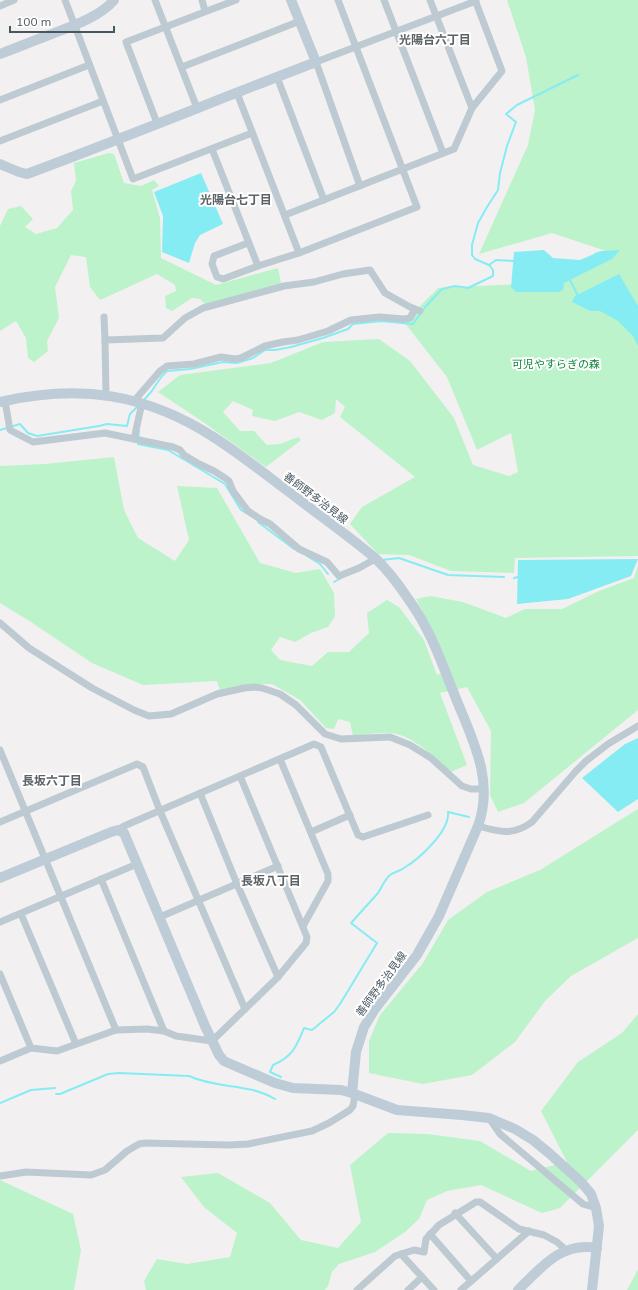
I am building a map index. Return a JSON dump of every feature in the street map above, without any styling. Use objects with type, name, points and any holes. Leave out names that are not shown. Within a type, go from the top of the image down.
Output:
[{"type":"main road","points":[[0,54],[90,18],[114,0]]},
{"type":"main road","points":[[0,164],[27,174],[316,62],[291,0]]},
{"type":"main road","name":"善師野多治見線","points":[[2,402],[30,396],[49,394],[75,393],[106,395],[165,411],[181,418],[216,439],[324,519],[375,559],[410,601],[426,628],[474,742],[483,772],[483,808],[478,826],[439,916],[417,955],[364,1027],[356,1052],[353,1094]]},
{"type":"main road","points":[[0,878],[111,832],[118,830],[124,834],[212,1041],[219,1055],[224,1061],[275,1083],[293,1088],[341,1090],[396,1110],[489,1118],[515,1129],[533,1140],[569,1170],[584,1185],[596,1208],[599,1226],[592,1290]]},
{"type":"main road","points":[[518,1290],[553,1258],[566,1250],[573,1248],[597,1248]]},
{"type":"street","points":[[0,6],[14,0]]},
{"type":"street","points":[[65,0],[133,179],[252,133]]},
{"type":"street","points":[[155,0],[197,108]]},
{"type":"street","points":[[202,0],[206,11]]},
{"type":"street","points":[[157,123],[126,42],[236,0]]},
{"type":"street","points":[[248,243],[214,256],[212,264],[217,277],[222,279],[299,253],[417,207],[338,0]]},
{"type":"street","points":[[384,0],[443,153]]},
{"type":"street","points":[[430,0],[472,108]]},
{"type":"street","points":[[285,215],[360,186],[403,169],[454,148],[472,108],[502,71],[475,1],[316,62],[360,186]]},
{"type":"street","points":[[182,67],[300,21]]},
{"type":"street","points":[[0,100],[89,65]]},
{"type":"street","points":[[277,77],[324,200]]},
{"type":"street","points":[[238,93],[299,253]]},
{"type":"street","points":[[0,141],[103,101]]},
{"type":"street","points":[[212,149],[258,266]]},
{"type":"street","points":[[105,340],[163,338],[185,318],[203,308],[284,286],[314,282],[343,274],[370,270],[385,293],[417,310],[410,318],[404,319],[379,317],[352,320],[328,331],[298,340],[265,346],[241,358],[235,359],[222,357],[194,364],[167,366],[160,371],[139,405],[134,439]]},
{"type":"street","points":[[104,317],[106,395]]},
{"type":"street","points":[[2,402],[9,424]]},
{"type":"street","points":[[0,421],[9,424],[34,442],[105,433],[173,447],[180,450],[184,455],[198,464],[214,471],[229,481],[233,490],[248,511],[270,524],[299,549],[327,562],[339,576],[359,568],[375,559]]},
{"type":"street","points":[[0,622],[29,648],[92,688],[134,710],[149,716],[171,714],[217,694],[254,687],[262,688],[280,694],[296,705],[325,734],[341,739],[390,737],[410,745],[431,758],[462,786],[471,789],[484,789]]},
{"type":"street","points":[[478,826],[495,832],[507,832],[525,827],[532,822],[576,770],[586,761],[608,744],[638,726]]},
{"type":"street","points":[[318,745],[325,734]]},
{"type":"street","points":[[118,830],[124,826],[280,760],[314,744],[321,746],[358,835],[363,837],[428,814]]},
{"type":"street","points":[[0,750],[116,1030]]},
{"type":"street","points":[[280,760],[328,874],[328,881],[303,926]]},
{"type":"street","points":[[0,822],[137,764],[143,767],[160,811],[245,1009]]},
{"type":"street","points":[[0,1061],[31,1048],[57,1051],[116,1030],[147,1029],[164,1031],[176,1036],[212,1041],[278,977],[306,943],[307,937],[240,776]]},
{"type":"street","points":[[200,793],[237,884],[278,977]]},
{"type":"street","points":[[311,832],[350,815]]},
{"type":"street","points":[[0,922],[138,864]]},
{"type":"street","points":[[160,917],[278,866]]},
{"type":"street","points":[[101,879],[164,1031]]},
{"type":"street","points":[[21,914],[76,1044]]},
{"type":"street","points":[[0,974],[31,1048]]},
{"type":"street","points":[[0,1176],[26,1172],[91,1175],[105,1170],[127,1151],[139,1144],[229,1145],[279,1138],[312,1131],[329,1123],[350,1110],[353,1106],[353,1094]]},
{"type":"street","points":[[489,1118],[500,1134],[583,1204],[596,1208]]},
{"type":"street","points":[[357,1290],[395,1256],[414,1250],[424,1252],[426,1239],[439,1224],[476,1202],[480,1202],[519,1228],[544,1235],[558,1242],[566,1250]]},
{"type":"street","points":[[455,1214],[497,1259]]},
{"type":"street","points":[[461,1290],[529,1231]]},
{"type":"street","points":[[430,1234],[471,1281]]},
{"type":"street","points":[[401,1254],[434,1290]]},
{"type":"street","points":[[408,1290],[422,1277]]},
{"type":"green space","name":"可児やすらぎの森","points":[[507,0],[638,0],[638,556],[515,558],[514,573],[451,571],[409,555],[378,554],[350,524],[362,507],[415,477],[340,417],[345,407],[336,399],[335,413],[322,420],[299,412],[275,421],[252,416],[253,410],[233,401],[223,412],[240,431],[254,431],[267,445],[280,444],[298,437],[301,440],[266,467],[158,392],[180,375],[271,363],[323,342],[379,339],[410,361],[454,418],[473,465],[509,476],[518,472],[511,433],[477,450],[447,377],[404,322],[438,288],[558,282],[596,252],[606,251],[552,233],[479,254],[528,145],[535,110],[526,57]]},
{"type":"green space","points":[[109,153],[114,154],[124,183],[141,186],[154,180],[159,186],[152,190],[160,218],[161,258],[216,285],[278,268],[281,283],[206,305],[200,299],[192,298],[172,311],[166,308],[165,296],[176,291],[175,285],[157,274],[100,300],[90,287],[86,257],[71,255],[55,287],[59,318],[47,341],[48,351],[34,362],[28,358],[26,338],[16,321],[0,331],[0,226],[8,209],[21,206],[33,219],[25,227],[36,234],[57,228],[73,210],[71,191],[76,181],[74,163]]},
{"type":"green space","points":[[114,457],[124,510],[138,538],[175,561],[189,540],[177,486],[217,488],[260,563],[296,573],[320,569],[334,593],[335,616],[328,627],[311,633],[295,642],[280,637],[271,650],[280,660],[312,666],[328,652],[349,652],[369,633],[367,613],[387,600],[399,607],[424,640],[437,675],[450,670],[416,599],[430,596],[463,602],[506,618],[525,609],[562,609],[599,591],[634,578],[638,565],[638,710],[524,803],[498,812],[490,795],[491,731],[467,687],[440,693],[467,765],[451,772],[415,742],[398,734],[381,733],[353,736],[350,722],[338,719],[334,729],[326,728],[300,700],[272,684],[236,686],[220,691],[217,681],[143,685],[92,663],[0,603],[0,466],[45,464]]},
{"type":"green space","points":[[638,809],[638,938],[571,976],[545,1001],[515,1042],[472,1075],[423,1084],[369,1073],[369,1041],[380,1015],[423,963],[448,920],[487,892],[540,870]]},
{"type":"green space","points":[[638,1014],[638,1130],[560,1208],[542,1213],[481,1185],[447,1191],[427,1200],[419,1219],[405,1232],[375,1252],[339,1264],[332,1272],[328,1286],[325,1290],[146,1290],[144,1281],[157,1259],[187,1264],[230,1257],[237,1233],[204,1207],[181,1177],[218,1173],[270,1203],[301,1240],[338,1248],[361,1222],[350,1165],[388,1133],[427,1134],[480,1141],[531,1171],[567,1162],[541,1111],[578,1062],[622,1033]]},
{"type":"green space","points":[[0,1180],[73,1214],[81,1250],[74,1290],[0,1290]]},
{"type":"green space","points":[[638,1269],[638,1290],[627,1290]]},
{"type":"water","points":[[201,173],[223,224],[200,235],[195,243],[189,263],[162,252],[163,216],[154,192]]},
{"type":"water","points":[[544,250],[553,258],[580,260],[601,251],[620,250],[612,259],[564,283],[563,290],[558,292],[516,292],[511,287],[514,252]]},
{"type":"water","points":[[619,274],[638,306],[638,346],[633,336],[618,321],[600,311],[590,311],[572,302],[575,296]]},
{"type":"water","points":[[638,559],[631,576],[568,599],[517,604],[518,560]]},
{"type":"water","points":[[638,738],[638,799],[618,812],[582,778],[625,744]]},
{"type":"waterway","points":[[144,400],[167,371],[190,369],[223,362],[237,363],[253,358],[265,350],[291,347],[323,338],[348,329],[353,324],[381,321],[413,324],[426,306],[442,289],[455,286],[468,288],[493,276],[493,270],[489,265],[475,259],[472,255],[472,245],[478,223],[498,190],[500,173],[507,146],[516,122],[506,114],[517,105],[578,75]]},
{"type":"waterway","points":[[489,265],[496,260],[515,261]]},
{"type":"waterway","points":[[568,279],[570,280],[578,296]]},
{"type":"waterway","points":[[0,430],[20,424],[28,433],[37,436],[107,424],[127,426],[130,414],[138,406]]},
{"type":"waterway","points":[[139,430],[138,444],[168,450],[225,484],[241,510],[246,513]]},
{"type":"waterway","points":[[258,522],[294,549]]},
{"type":"waterway","points":[[307,556],[320,564],[328,574]]},
{"type":"waterway","points":[[382,560],[399,558],[448,575],[504,577]]},
{"type":"waterway","points":[[514,578],[518,577]]},
{"type":"waterway","points":[[334,582],[341,578]]},
{"type":"waterway","points":[[281,1077],[270,1072],[273,1065],[280,1062],[293,1050],[299,1041],[304,1028],[312,1030],[334,1012],[377,943],[351,923],[378,893],[388,877],[410,864],[439,836],[444,828],[448,812],[469,817]]},
{"type":"waterway","points":[[56,1094],[60,1094],[108,1074],[119,1073],[189,1076],[211,1083],[255,1090],[275,1099]]},
{"type":"waterway","points":[[0,1103],[31,1090],[55,1088]]},
{"type":"district","name":"光陽台六丁目","points":[[435,40]]},
{"type":"district","name":"光陽台七丁目","points":[[236,200]]},
{"type":"district","name":"長坂六丁目","points":[[52,781]]},
{"type":"district","name":"長坂八丁目","points":[[271,881]]}]
